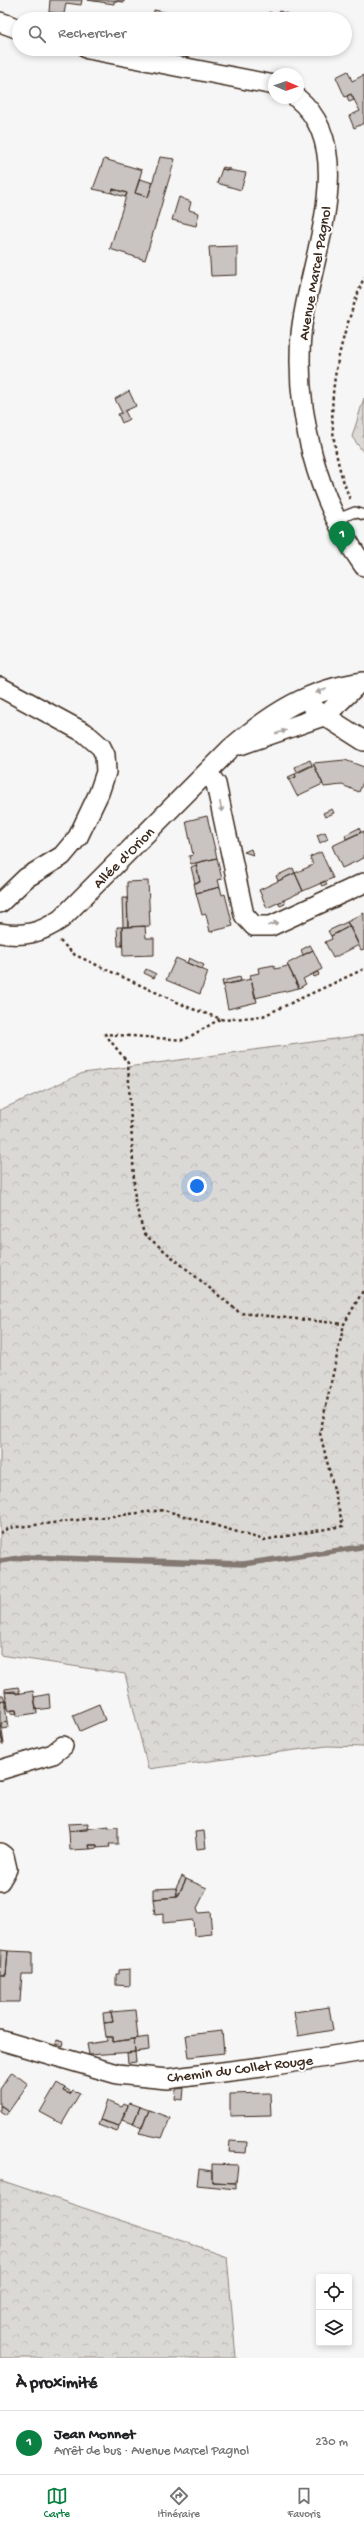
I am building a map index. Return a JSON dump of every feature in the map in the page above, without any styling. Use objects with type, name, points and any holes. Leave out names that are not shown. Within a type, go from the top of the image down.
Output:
[{"type":"street","points":[[0,22],[12,27]]},
{"type":"street","points":[[124,56],[268,84]]},
{"type":"street","name":"Avenue Marcel Pagnol","points":[[304,103],[310,108],[322,129],[329,154],[329,183],[301,333],[303,406],[311,446],[335,521],[364,566]]},
{"type":"street","name":"Allée d'Orion","points":[[0,933],[30,935],[47,929],[61,919],[231,748],[260,723],[321,690],[361,682]]},
{"type":"street","name":"Allée d'Orion","points":[[231,748],[326,716],[361,682]]},
{"type":"street","points":[[0,687],[85,733],[101,747],[105,754],[106,772],[97,798],[78,837],[62,856],[26,878],[0,903]]},
{"type":"street","points":[[299,701],[326,716],[364,741]]},
{"type":"street","points":[[207,772],[216,784],[244,915],[254,926],[271,926],[364,883]]},
{"type":"street","points":[[0,1770],[53,1754],[63,1746]]},
{"type":"street","points":[[0,1853],[4,1856],[7,1869],[0,1881]]},
{"type":"street","name":"Chemin du Collet Rouge","points":[[0,2040],[118,2074],[167,2079],[262,2067],[364,2050]]},
{"type":"lane","points":[[335,521],[360,514]]},
{"type":"path","points":[[360,514],[343,482],[333,436],[333,382],[346,324],[364,277]]},
{"type":"path","points":[[47,929],[75,955],[190,1008],[220,1019],[241,1019],[263,1016],[364,969]]},
{"type":"path","points":[[220,1019],[184,1040],[105,1034],[128,1063],[135,1200],[144,1234],[240,1312],[344,1324]]},
{"type":"path","points":[[0,1533],[9,1528],[164,1510],[264,1540],[343,1526],[320,1433],[344,1324],[364,1289]]},
{"type":"green space","points":[[364,398],[364,453],[352,437]]},
{"type":"green space","points":[[364,1035],[364,1747],[327,1746],[148,1769],[125,1674],[0,1655],[0,1110],[83,1073]]},
{"type":"green space","points":[[0,2180],[227,2256],[236,2358],[0,2358]]},
{"type":"building","points":[[50,0],[82,0],[81,5],[66,3],[64,12],[49,12]]},
{"type":"building","points":[[87,0],[124,0],[124,2],[114,1],[114,4]]},
{"type":"building","points":[[154,10],[164,12],[154,12]]},
{"type":"building","points":[[348,71],[352,81],[364,75],[364,123],[354,128],[349,116],[360,111],[351,94],[345,97],[336,77]]},
{"type":"building","points":[[351,94],[354,100],[349,102],[347,96]]},
{"type":"building","points":[[160,157],[175,159],[145,260],[110,249],[127,193],[113,189],[112,193],[93,189],[104,159],[142,170],[135,193],[148,197]]},
{"type":"building","points":[[223,167],[231,169],[230,171],[222,169]]},
{"type":"building","points":[[222,169],[246,173],[241,190],[217,183]]},
{"type":"building","points":[[140,179],[153,183],[148,197],[135,193]]},
{"type":"building","points":[[113,189],[127,193],[125,197],[112,193]]},
{"type":"building","points":[[179,197],[191,202],[189,210],[199,213],[196,226],[172,220]]},
{"type":"building","points":[[237,246],[237,275],[211,276],[209,247]]},
{"type":"building","points":[[129,391],[136,406],[125,411],[129,419],[122,423],[118,414],[122,413],[115,399]]},
{"type":"building","points":[[310,760],[312,765],[297,772],[295,767]]},
{"type":"building","points":[[345,760],[364,767],[364,780],[359,792],[342,785],[324,787],[313,763]]},
{"type":"building","points":[[314,765],[323,784],[297,796],[289,780],[296,777],[295,774]]},
{"type":"building","points":[[295,774],[296,777],[289,780],[288,777]]},
{"type":"building","points":[[332,809],[334,813],[325,817],[323,813]]},
{"type":"building","points":[[207,816],[217,858],[191,864],[189,856],[193,855],[186,821]]},
{"type":"building","points":[[359,828],[361,832],[346,839],[345,835]]},
{"type":"building","points":[[364,831],[364,858],[342,868],[332,846]]},
{"type":"building","points":[[325,832],[328,839],[320,843],[317,835]]},
{"type":"building","points":[[251,849],[253,855],[244,852]]},
{"type":"building","points":[[321,852],[333,878],[303,891],[295,873],[313,865],[310,857]]},
{"type":"building","points":[[217,858],[222,879],[218,880],[220,887],[196,893],[194,883],[200,882],[196,863]]},
{"type":"building","points":[[196,865],[200,882],[195,883],[191,867]]},
{"type":"building","points":[[293,868],[295,873],[278,881],[276,876]]},
{"type":"building","points":[[295,873],[303,891],[267,908],[259,890]]},
{"type":"building","points":[[148,881],[150,926],[128,927],[127,882]]},
{"type":"building","points":[[325,881],[327,884],[322,886],[320,883]]},
{"type":"building","points":[[220,887],[222,895],[225,894],[233,926],[210,932],[206,914],[202,915],[196,893]]},
{"type":"building","points":[[122,898],[127,898],[128,927],[123,927]]},
{"type":"building","points":[[284,900],[285,904],[280,906],[278,903]]},
{"type":"building","points":[[364,913],[364,949],[361,950],[347,922]]},
{"type":"building","points":[[347,922],[350,926],[331,936],[328,931]]},
{"type":"building","points":[[145,926],[146,938],[154,938],[154,955],[123,956],[122,927]]},
{"type":"building","points":[[350,926],[359,945],[333,958],[325,942],[332,939],[331,936]]},
{"type":"building","points":[[117,927],[122,927],[122,946],[118,946]]},
{"type":"building","points":[[310,945],[313,950],[303,955],[301,950]]},
{"type":"building","points":[[313,950],[322,969],[303,979],[306,984],[299,988],[287,964]]},
{"type":"building","points":[[176,958],[208,972],[200,994],[166,980]]},
{"type":"building","points":[[189,958],[204,965],[202,969],[187,963]]},
{"type":"building","points":[[274,965],[275,969],[288,966],[299,988],[255,998],[250,975],[259,973],[258,968]]},
{"type":"building","points":[[146,969],[156,974],[154,978],[144,973]]},
{"type":"building","points":[[318,972],[319,975],[314,977],[313,974]]},
{"type":"building","points":[[240,977],[241,981],[223,985],[222,981]]},
{"type":"building","points":[[251,979],[257,1002],[228,1009],[223,985]]},
{"type":"building","points":[[18,1687],[20,1693],[5,1692],[5,1689]]},
{"type":"building","points":[[15,1691],[16,1694],[33,1691],[37,1713],[17,1716],[16,1710],[8,1711],[5,1692]]},
{"type":"building","points":[[49,1694],[50,1708],[36,1710],[34,1697]]},
{"type":"building","points":[[0,1695],[3,1695],[5,1700],[0,1701]]},
{"type":"building","points":[[5,1700],[7,1722],[1,1723],[3,1744],[0,1729],[0,1701]]},
{"type":"building","points":[[5,1700],[7,1700],[8,1708],[5,1708]]},
{"type":"building","points":[[99,1704],[105,1720],[80,1731],[73,1715]]},
{"type":"building","points":[[11,1710],[16,1710],[17,1713],[11,1714]]},
{"type":"building","points":[[7,1722],[8,1728],[3,1729],[1,1723]]},
{"type":"building","points":[[0,1729],[3,1744],[0,1744]]},
{"type":"building","points":[[88,1823],[87,1830],[69,1831],[68,1824]]},
{"type":"building","points":[[109,1826],[108,1828],[118,1827],[118,1844],[109,1844],[110,1847],[97,1848],[97,1845],[89,1845],[90,1849],[70,1850],[69,1831]]},
{"type":"building","points":[[204,1831],[206,1848],[197,1849],[195,1832]]},
{"type":"building","points":[[89,1845],[97,1845],[97,1848],[90,1849]]},
{"type":"building","points":[[182,1876],[186,1879],[177,1897],[176,1888]]},
{"type":"building","points":[[186,1879],[207,1888],[197,1908],[199,1913],[210,1912],[212,1934],[194,1936],[193,1920],[163,1923],[163,1914],[155,1915],[153,1899],[178,1897]]},
{"type":"building","points":[[176,1888],[177,1897],[153,1899],[153,1889]]},
{"type":"building","points":[[1,1950],[8,1951],[6,1975],[0,1975]]},
{"type":"building","points":[[8,1951],[32,1952],[32,1974],[22,1974],[20,2002],[0,2002],[0,1975],[6,1975]]},
{"type":"building","points":[[130,1969],[130,1986],[116,1985],[116,1974],[119,1974],[119,1970]]},
{"type":"building","points":[[329,2007],[333,2030],[298,2036],[294,2012]]},
{"type":"building","points":[[135,2010],[138,2038],[113,2042],[113,2037],[106,2037],[104,2023],[113,2022],[111,2012]]},
{"type":"building","points":[[111,2012],[113,2022],[104,2023],[103,2013]]},
{"type":"building","points":[[222,2031],[224,2053],[189,2057],[186,2035]]},
{"type":"building","points":[[106,2037],[113,2037],[113,2042],[134,2039],[135,2052],[89,2055],[87,2044],[107,2041]]},
{"type":"building","points":[[148,2037],[149,2050],[135,2052],[134,2039]]},
{"type":"building","points":[[57,2040],[64,2042],[63,2046],[56,2044]]},
{"type":"building","points":[[135,2052],[136,2062],[128,2063],[127,2053]]},
{"type":"building","points":[[12,2072],[28,2084],[9,2111],[0,2105],[0,2089]]},
{"type":"building","points":[[57,2083],[65,2088],[63,2091],[70,2094],[73,2090],[80,2093],[62,2124],[40,2112]]},
{"type":"building","points":[[65,2088],[71,2092],[70,2094],[63,2091]]},
{"type":"building","points":[[184,2088],[183,2100],[175,2099],[176,2089]]},
{"type":"building","points":[[270,2093],[271,2115],[230,2116],[230,2094]]},
{"type":"building","points":[[107,2101],[122,2107],[124,2104],[128,2106],[119,2126],[100,2120]]},
{"type":"building","points":[[129,2103],[140,2107],[133,2124],[122,2120]]},
{"type":"building","points":[[0,2105],[9,2111],[6,2115],[0,2111]]},
{"type":"building","points":[[140,2107],[149,2110],[142,2128],[133,2124]]},
{"type":"building","points":[[149,2110],[170,2118],[162,2138],[139,2133]]},
{"type":"building","points":[[100,2120],[119,2126],[117,2132],[98,2125]]},
{"type":"building","points":[[230,2141],[247,2142],[246,2153],[229,2152]]},
{"type":"building","points":[[212,2164],[238,2165],[236,2183],[212,2182]]},
{"type":"building","points":[[199,2169],[212,2171],[212,2182],[236,2183],[236,2189],[197,2185]]},
{"type":"waterway","points":[[0,1561],[25,1557],[243,1564],[361,1547]]},
{"type":"place","name":"Jean Monnet","points":[[342,554]]}]
